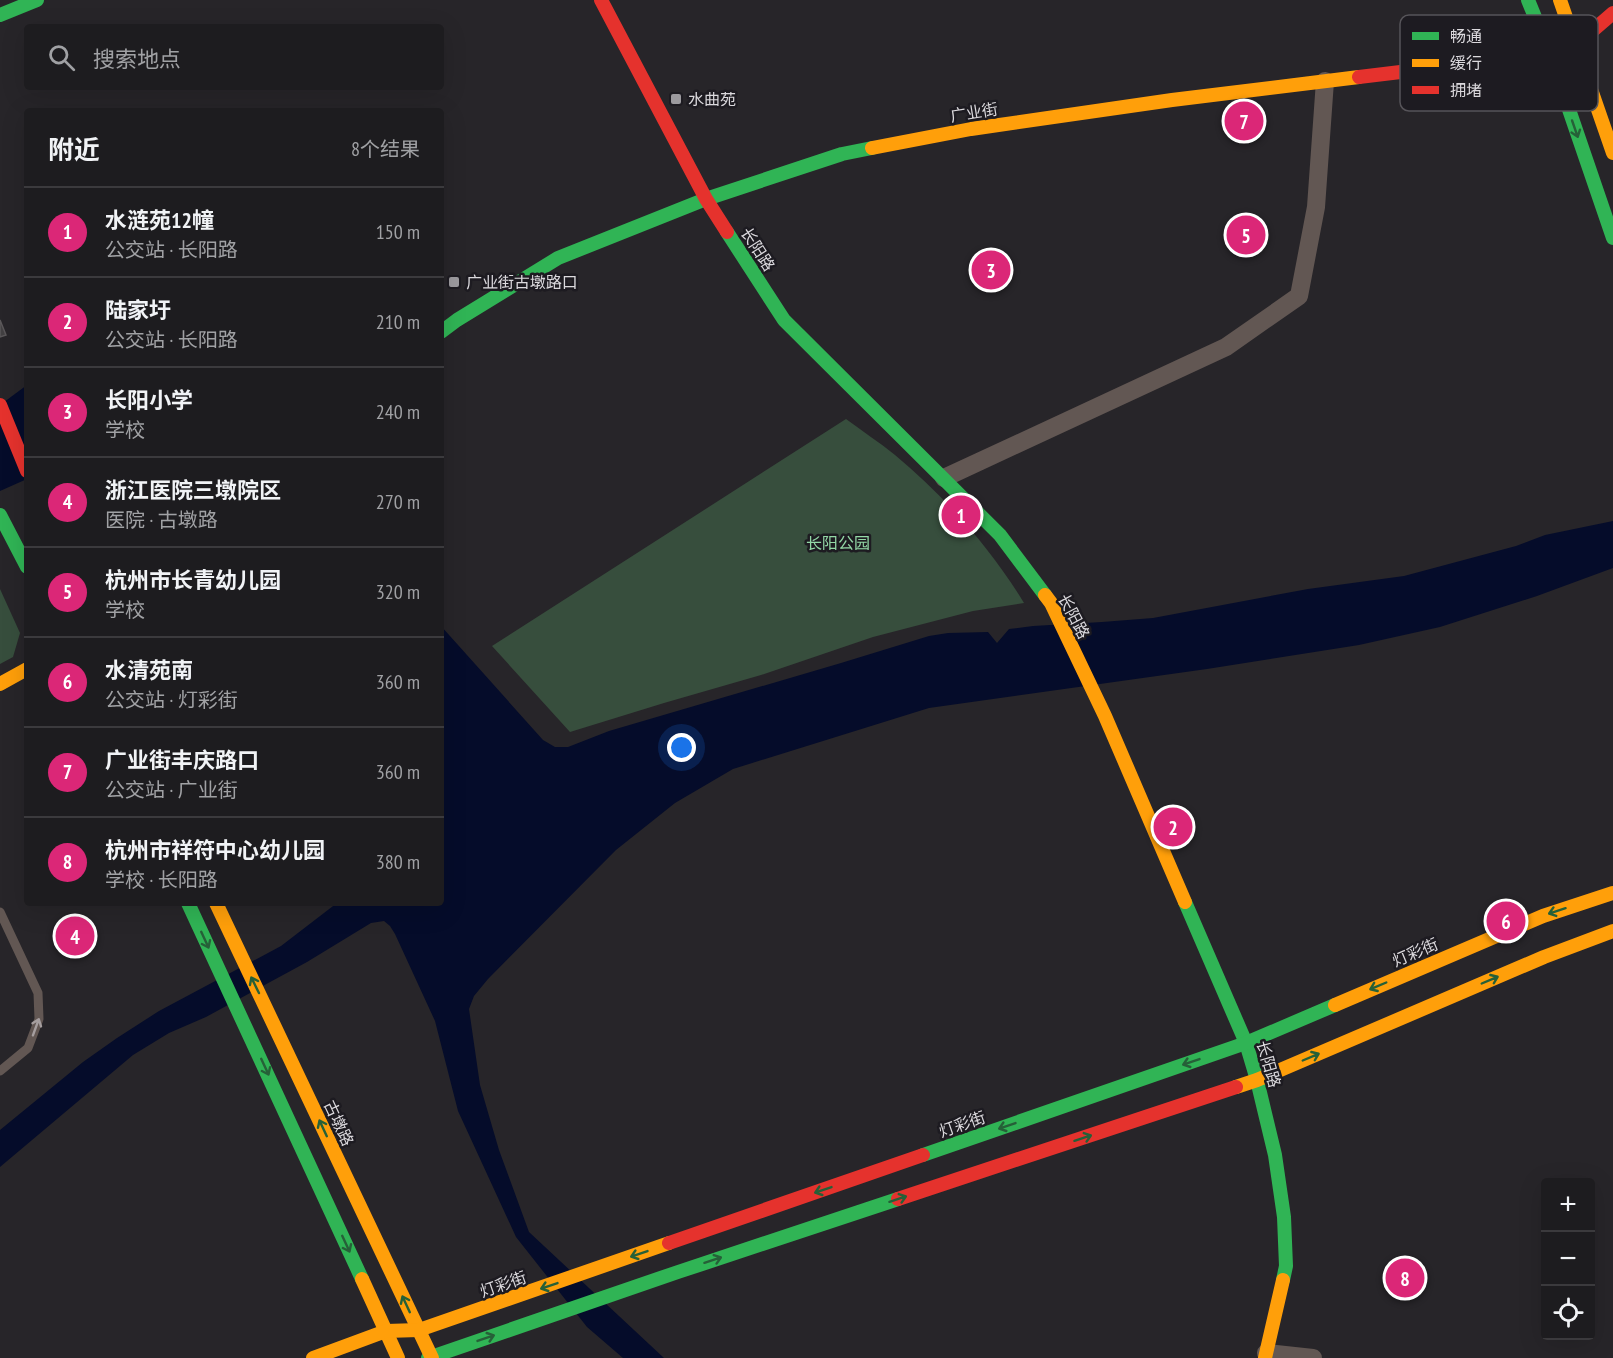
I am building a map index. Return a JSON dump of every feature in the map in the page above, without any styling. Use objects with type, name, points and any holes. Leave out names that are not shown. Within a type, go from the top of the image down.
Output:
[{"type":"main road","points":[[0,15],[37,0]]},
{"type":"main road","name":"长阳路","points":[[601,0],[706,199],[784,320],[1000,535],[1051,603],[1105,716],[1246,1043],[1257,1080],[1275,1155],[1284,1227],[1286,1266],[1265,1355]]},
{"type":"main road","points":[[1528,0],[1534,15]]},
{"type":"main road","points":[[1561,5],[1575,0]]},
{"type":"main road","name":"广业街","points":[[1598,26],[1613,13]]},
{"type":"main road","name":"广业街","points":[[444,330],[558,258],[706,199],[842,154],[971,129],[1172,100],[1400,72]]},
{"type":"main road","points":[[1598,109],[1613,153]]},
{"type":"main road","points":[[1570,111],[1613,238]]},
{"type":"main road","points":[[0,405],[24,464]]},
{"type":"main road","points":[[0,515],[24,561]]},
{"type":"main road","points":[[0,684],[24,671]]},
{"type":"main road","name":"灯彩街","points":[[313,1358],[386,1331],[419,1330],[1246,1043],[1543,916],[1613,893]]},
{"type":"main road","points":[[189,906],[398,1358]]},
{"type":"main road","name":"古墩路","points":[[217,906],[419,1330],[430,1358]]},
{"type":"main road","points":[[430,1358],[678,1272],[1257,1080],[1544,957],[1613,931]]},
{"type":"street","points":[[944,478],[1226,346],[1299,296],[1316,207],[1325,81]]},
{"type":"street","points":[[1265,1355],[1313,1358]]},
{"type":"lane","points":[[0,912],[38,993],[39,1019],[28,1048],[0,1071]]},
{"type":"green space","name":"长阳公园","points":[[846,419],[914,471],[949,506],[997,562],[1024,603],[973,611],[873,637],[761,675],[570,732],[492,646]]},
{"type":"green space","points":[[0,589],[20,633],[13,657],[0,664]]},
{"type":"water","points":[[24,387],[24,480],[0,491],[0,405]]},
{"type":"water","points":[[1613,521],[1613,568],[1537,596],[1440,627],[1359,645],[929,708],[733,769],[675,803],[616,850],[488,979],[474,996],[469,1009],[480,1085],[499,1150],[529,1232],[664,1358],[623,1358],[587,1327],[516,1237],[458,1111],[435,1021],[395,934],[384,921],[371,923],[307,962],[206,1017],[169,1033],[133,1055],[0,1167],[0,1130],[83,1062],[159,1011],[281,946],[333,906],[444,906],[444,629],[543,740],[555,747],[568,747],[609,731],[929,636],[988,632],[997,643],[1009,629],[1153,618],[1308,589],[1404,576],[1516,546],[1545,535]]},
{"type":"building","points":[[0,320],[6,335],[0,337]]},
{"type":"traffic: fast","points":[[0,15],[37,0]]},
{"type":"traffic: fast","points":[[1528,0],[1534,15]]},
{"type":"traffic: fast","points":[[1570,111],[1613,238]]},
{"type":"traffic: fast","points":[[444,330],[558,258],[706,199],[842,154],[872,148]]},
{"type":"traffic: fast","points":[[727,232],[784,320],[1000,535],[1045,595]]},
{"type":"traffic: fast","points":[[0,515],[24,561]]},
{"type":"traffic: fast","points":[[1185,902],[1246,1043],[1257,1080],[1275,1155],[1284,1217],[1286,1266],[1283,1280]]},
{"type":"traffic: fast","points":[[189,906],[362,1279]]},
{"type":"traffic: fast","points":[[923,1155],[1246,1043],[1335,1005]]},
{"type":"traffic: fast","points":[[428,1358],[898,1199]]},
{"type":"traffic: slow","points":[[1560,0],[1565,15]]},
{"type":"traffic: slow","points":[[872,148],[971,129],[1172,100],[1359,77]]},
{"type":"traffic: slow","points":[[1598,110],[1613,153]]},
{"type":"traffic: slow","points":[[1045,595],[1051,603],[1105,716],[1185,902]]},
{"type":"traffic: slow","points":[[0,684],[24,671]]},
{"type":"traffic: slow","points":[[1335,1005],[1543,916],[1613,893]]},
{"type":"traffic: slow","points":[[217,906],[432,1358]]},
{"type":"traffic: slow","points":[[1236,1087],[1544,957],[1613,931]]},
{"type":"traffic: slow","points":[[313,1358],[386,1331],[419,1330],[669,1243]]},
{"type":"traffic: slow","points":[[362,1279],[398,1358]]},
{"type":"traffic: slow","points":[[1265,1358],[1283,1280]]},
{"type":"traffic: jam","points":[[601,0],[706,199],[727,232]]},
{"type":"traffic: jam","points":[[1598,26],[1613,13]]},
{"type":"traffic: jam","points":[[1359,77],[1400,72]]},
{"type":"traffic: jam","points":[[0,405],[24,464]]},
{"type":"traffic: jam","points":[[898,1199],[1236,1087]]},
{"type":"traffic: jam","points":[[669,1243],[923,1155]]},
{"type":"place","name":"水曲苑","points":[[676,99]]},
{"type":"place","name":"广业街丰庆路口","points":[[1244,121]]},
{"type":"place","name":"杭州市长青幼儿园","points":[[1246,235]]},
{"type":"place","name":"长阳小学","points":[[991,270]]},
{"type":"place","name":"广业街古墩路口","points":[[454,282]]},
{"type":"place","name":"水涟苑12幢","points":[[961,515]]},
{"type":"place","name":"陆家圩","points":[[1173,827]]},
{"type":"place","name":"水清苑南","points":[[1506,921]]},
{"type":"place","name":"浙江医院三墩院区","points":[[75,936]]},
{"type":"place","name":"杭州市祥符中心幼儿园","points":[[1405,1278]]}]
